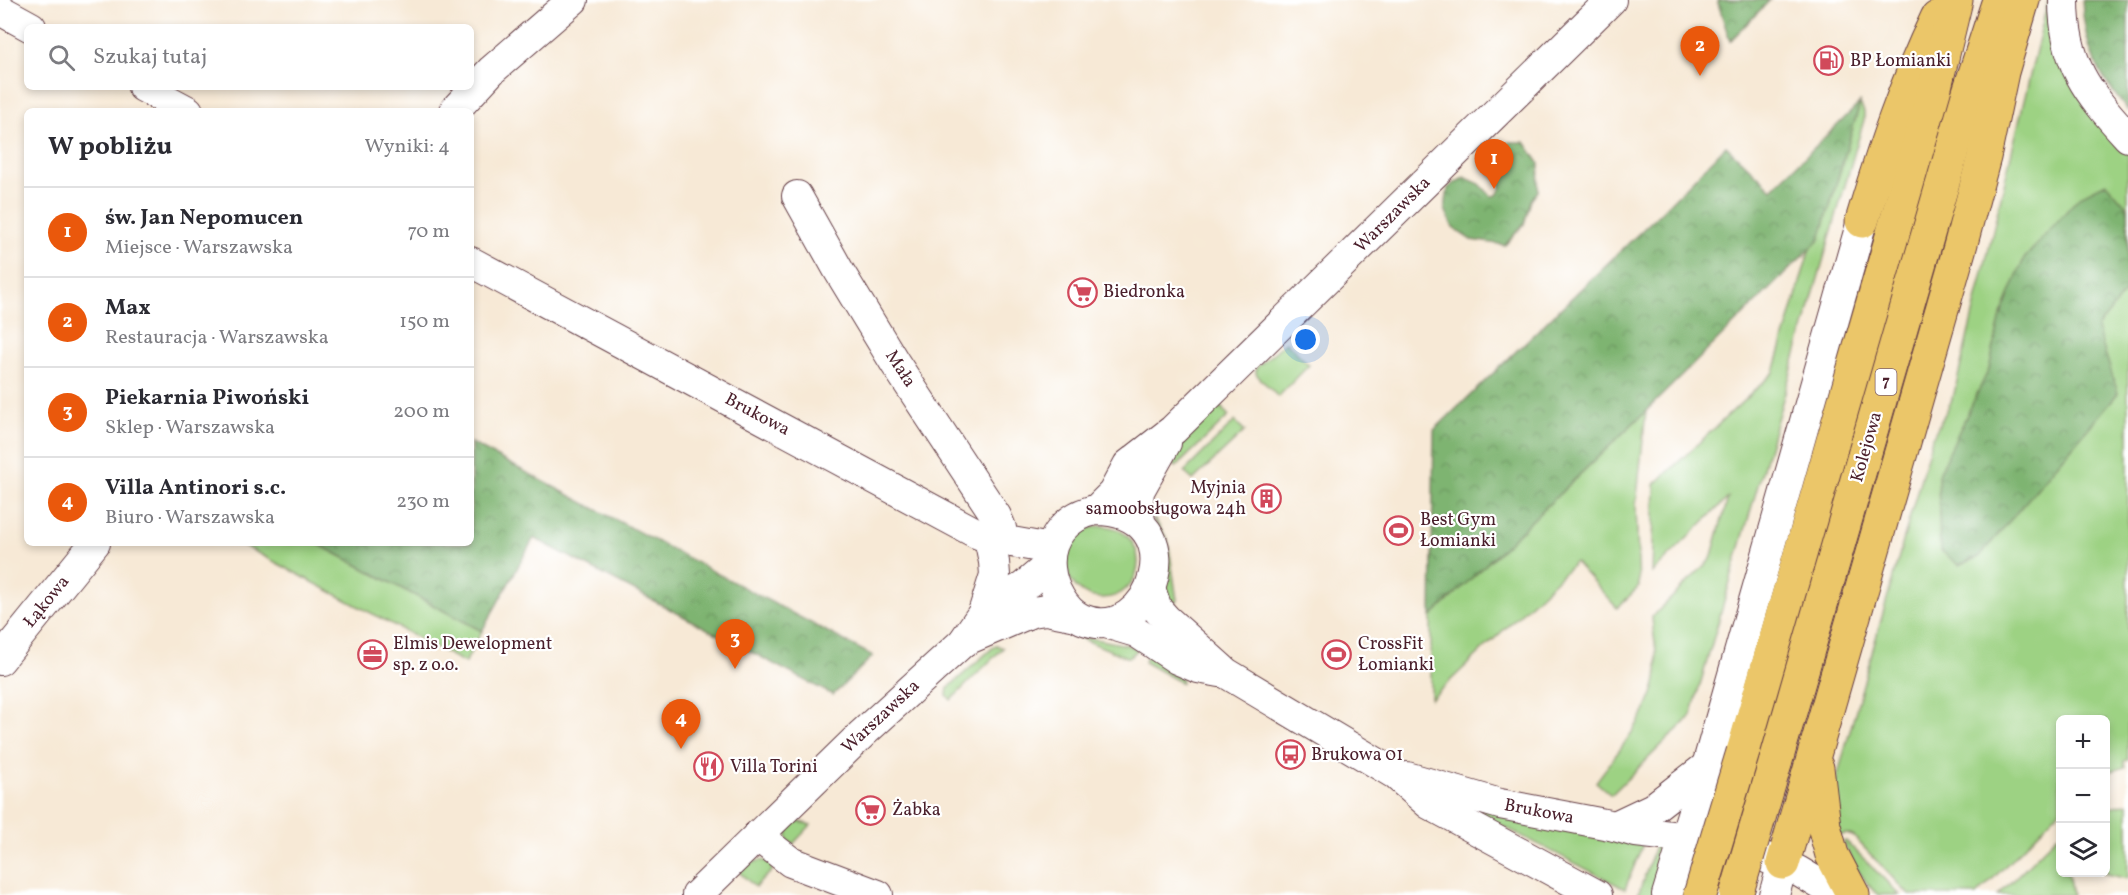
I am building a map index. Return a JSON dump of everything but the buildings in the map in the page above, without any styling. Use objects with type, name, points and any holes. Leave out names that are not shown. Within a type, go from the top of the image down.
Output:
[{"type":"highway","points":[[1862,221],[1883,150],[1908,80],[1946,0]]},
{"type":"highway","name":"Kolejowa","points":[[1700,895],[1934,91],[1956,0]]},
{"type":"highway","name":"Kolejowa","points":[[1736,895],[1969,92],[1999,0]]},
{"type":"highway","points":[[1783,864],[1966,224],[1984,157],[2002,72],[2023,0]]},
{"type":"highway","points":[[1815,755],[1824,826],[1832,855],[1853,895]]},
{"type":"street","points":[[474,89],[492,69],[573,0]]},
{"type":"street","name":"Warszawska","points":[[1096,510],[1113,493],[1128,465],[1173,430],[1611,0]]},
{"type":"street","points":[[2064,0],[2066,35],[2082,80],[2095,100],[2128,136]]},
{"type":"street","points":[[0,10],[26,24]]},
{"type":"street","points":[[149,90],[182,108]]},
{"type":"street","points":[[457,108],[473,90]]},
{"type":"street","name":"Mała","points":[[797,196],[895,363],[996,516],[1001,528],[996,539]]},
{"type":"street","points":[[1668,895],[1862,221]]},
{"type":"street","name":"Brukowa","points":[[474,264],[976,533],[1050,557]]},
{"type":"street","name":"Warszawska","points":[[1140,523],[1139,491],[1173,430]]},
{"type":"street","points":[[1096,510],[1113,510],[1140,523],[1151,539],[1156,553],[1156,568],[1150,588],[1141,603],[1128,615],[1109,624],[1091,623],[1072,615],[1059,596],[1051,577],[1050,557],[1061,530],[1080,514],[1096,510]]},
{"type":"street","name":"Warszawska","points":[[983,614],[995,575],[996,539]]},
{"type":"street","name":"Łąkowa","points":[[0,660],[93,546]]},
{"type":"street","name":"Warszawska","points":[[697,895],[883,714],[964,641],[983,614],[999,600],[1023,587],[1050,557]]},
{"type":"street","name":"Brukowa","points":[[1150,588],[1157,609],[1226,673],[1395,774],[1429,804],[1596,895]]},
{"type":"street","name":"Warszawska","points":[[964,641],[1032,612],[1046,610],[1072,615]]},
{"type":"street","name":"Brukowa","points":[[1109,624],[1136,632],[1188,664],[1226,673]]},
{"type":"street","points":[[1615,826],[1662,803],[1707,766]]},
{"type":"street","name":"Brukowa","points":[[1395,774],[1488,802],[1636,832],[1685,837],[1735,847],[1783,864]]},
{"type":"street","points":[[757,836],[787,860],[878,895]]},
{"type":"street","points":[[1774,895],[1783,864],[1838,895]]},
{"type":"green space","points":[[1717,0],[1770,0],[1730,41]]},
{"type":"green space","points":[[2048,0],[2055,0],[2128,149],[2128,760],[2124,761],[2125,767],[2110,772],[2110,715],[2056,715],[2056,814],[1977,895],[1909,895],[1853,836],[1846,834],[1838,836],[1834,788],[1932,438],[1953,398]]},
{"type":"green space","points":[[2082,0],[2128,0],[2128,111],[2108,85],[2094,60],[2086,33]]},
{"type":"green space","points":[[1860,103],[1864,112],[1864,120],[1691,716],[1611,795],[1596,782],[1642,716],[1654,688],[1657,666],[1652,617],[1711,559],[1728,498],[1652,573],[1655,484],[1774,372],[1810,248],[1820,239]]},
{"type":"green space","points":[[1860,103],[1820,239],[1646,411],[1431,617],[1434,430],[1660,213],[1726,146],[1772,189]]},
{"type":"green space","points":[[1510,142],[1525,142],[1539,163],[1538,191],[1531,200],[1524,224],[1505,245],[1471,240],[1453,228],[1445,209],[1448,188],[1464,177],[1480,184],[1491,196],[1497,195],[1501,185],[1487,169],[1487,161],[1492,149]]},
{"type":"green space","points":[[2106,183],[2128,208],[2128,288],[2097,328],[2118,393],[1979,557],[1959,565],[1940,550],[1938,475],[1989,369],[2001,315],[2024,259],[2080,196]]},
{"type":"green space","points":[[1286,342],[1309,365],[1278,397],[1256,374],[1256,368]]},
{"type":"green space","points":[[1220,406],[1229,416],[1176,467],[1172,455]]},
{"type":"green space","points":[[1646,411],[1636,506],[1639,587],[1617,608],[1575,562],[1431,699],[1431,617]]},
{"type":"green space","points":[[1235,421],[1245,431],[1193,480],[1184,472]]},
{"type":"green space","points":[[474,445],[873,656],[833,695],[534,538],[482,631],[322,546],[474,546]]},
{"type":"green space","points":[[1151,514],[1168,540],[1177,600],[1169,608],[1166,604],[1157,529]]},
{"type":"green space","points":[[1109,526],[1128,536],[1136,548],[1138,562],[1136,576],[1128,588],[1116,596],[1095,598],[1076,588],[1068,576],[1066,555],[1076,536],[1088,528]]},
{"type":"green space","points":[[245,546],[322,546],[482,631],[465,663]]},
{"type":"green space","points":[[1053,624],[1074,635],[1138,649],[1130,657],[1126,657],[1056,628]]},
{"type":"green space","points":[[996,645],[1003,648],[951,700],[947,695],[948,688]]},
{"type":"green space","points":[[1149,653],[1181,677],[1182,683],[1144,662]]},
{"type":"green space","points":[[1458,803],[1644,841],[1625,889]]},
{"type":"green space","points":[[2128,803],[2128,879],[2110,875],[2110,807]]},
{"type":"green space","points":[[797,821],[811,825],[793,844],[788,841],[787,834],[790,827]]},
{"type":"green space","points":[[2056,837],[2056,877],[2069,877],[2072,895],[1998,895]]},
{"type":"green space","points":[[1846,841],[1900,895],[1878,895],[1858,870],[1843,842]]},
{"type":"green space","points":[[1656,843],[1667,843],[1655,895],[1638,895]]},
{"type":"green space","points":[[761,860],[772,863],[772,871],[755,887],[739,872],[749,864]]},
{"type":"place","name":"BP Łomianki","points":[[1829,61]]},
{"type":"place","name":"Max","points":[[1700,76]]},
{"type":"place","name":"św. Jan Nepomucen","points":[[1494,189]]},
{"type":"place","name":"Biedronka","points":[[1082,292]]},
{"type":"place","name":"Myjnia samoobsługowa 24h","points":[[1267,498]]},
{"type":"place","name":"Best Gym Łomianki","points":[[1399,530]]},
{"type":"place","name":"Elmis Dewelopment sp. z o.o.","points":[[372,654]]},
{"type":"place","name":"CrossFit Łomianki","points":[[1337,654]]},
{"type":"place","name":"Piekarnia Piwoński","points":[[735,669]]},
{"type":"place","name":"Villa Antinori s.c.","points":[[681,749]]},
{"type":"place","name":"Brukowa 01","points":[[1290,755]]},
{"type":"place","name":"Villa Torini","points":[[709,767]]},
{"type":"place","name":"Żabka","points":[[871,810]]}]
